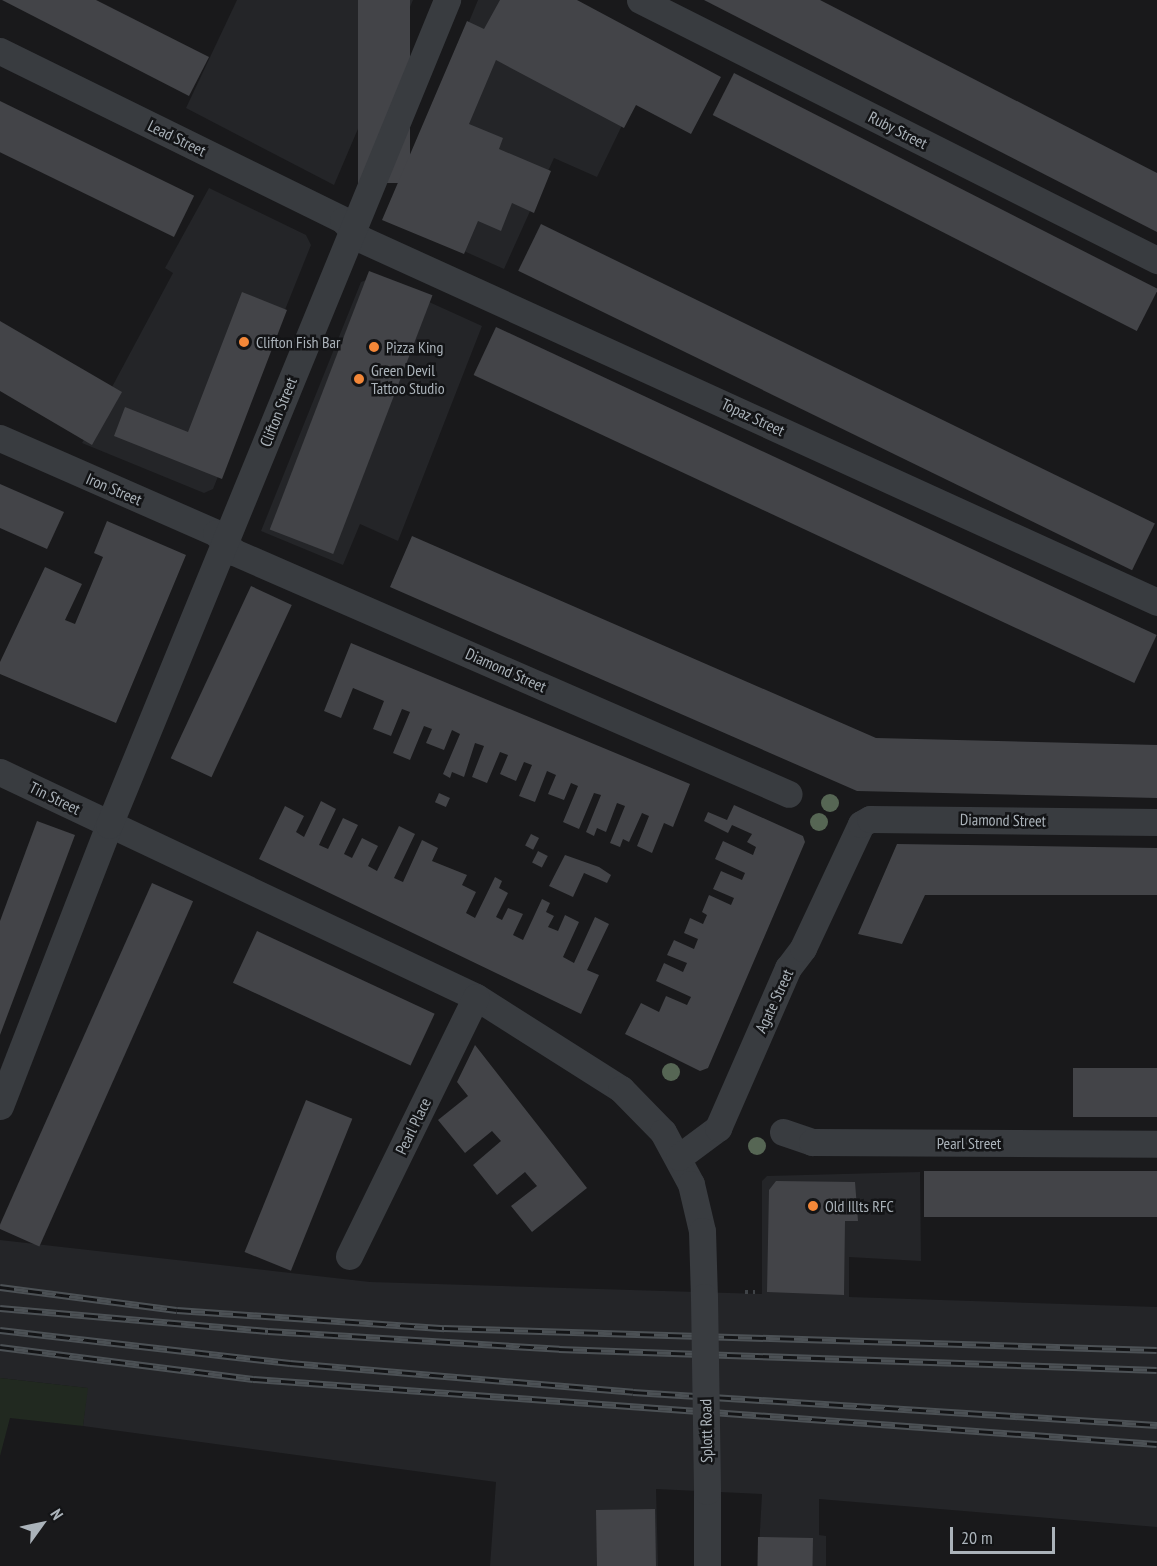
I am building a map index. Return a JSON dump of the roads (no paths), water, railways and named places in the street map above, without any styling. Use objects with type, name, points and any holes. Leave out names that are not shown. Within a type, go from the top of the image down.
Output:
[{"type":"street","name":"Clifton Street","points":[[0,1106],[110,825],[351,229],[447,0]]},
{"type":"street","name":"Ruby Street","points":[[640,0],[1157,260]]},
{"type":"street","name":"Lead Street","points":[[0,51],[343,220],[351,229]]},
{"type":"street","name":"Topaz Street","points":[[351,229],[361,239],[1157,602]]},
{"type":"street","name":"Iron Street","points":[[0,438],[216,533],[225,543]]},
{"type":"street","name":"Diamond Street","points":[[225,543],[234,552],[789,794]]},
{"type":"street","name":"Tin Street","points":[[0,772],[476,997]]},
{"type":"street","name":"Diamond Street","points":[[854,832],[870,819],[1157,822]]},
{"type":"street","name":"Agate Street","points":[[679,1157],[718,1128],[788,968],[803,948],[854,832]]},
{"type":"street","name":"Splott Road","points":[[476,997],[621,1089],[647,1113],[679,1157],[698,1207],[704,1297],[707,1566]]},
{"type":"street","name":"Pearl Place","points":[[349,1256],[476,997]]},
{"type":"street","name":"Pearl Street","points":[[783,1132],[812,1142],[1157,1144]]},
{"type":"railway","points":[[0,1287],[177,1310],[444,1328],[1157,1350]]},
{"type":"railway","points":[[0,1308],[268,1331],[559,1349],[1157,1370]]},
{"type":"railway","points":[[0,1330],[290,1363],[633,1392],[1157,1425]]},
{"type":"railway","points":[[0,1347],[253,1379],[1157,1444]]},
{"type":"place","name":"Clifton Fish Bar","points":[[244,342]]},
{"type":"place","name":"Pizza King","points":[[374,347]]},
{"type":"place","name":"Green Devil Tattoo Studio","points":[[359,379]]},
{"type":"place","name":"Old Illts RFC","points":[[813,1206]]}]
